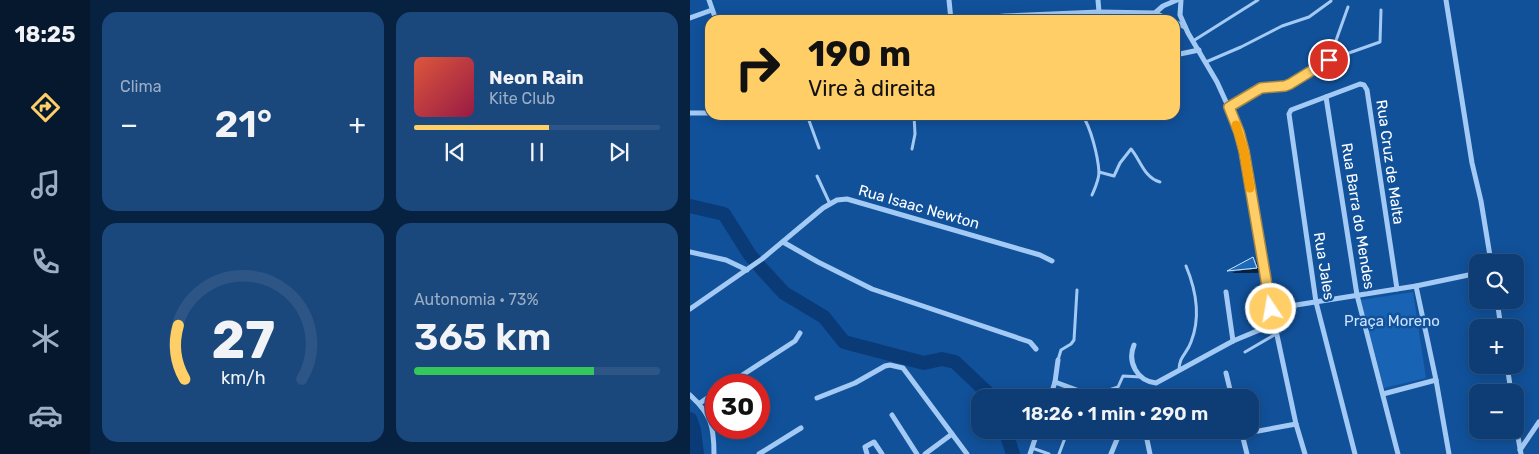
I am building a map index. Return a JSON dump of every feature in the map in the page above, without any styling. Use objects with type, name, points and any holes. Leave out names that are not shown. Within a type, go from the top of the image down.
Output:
[{"type":"street","points":[[709,0],[714,15]]},
{"type":"street","points":[[949,0],[950,15]]},
{"type":"street","points":[[1098,0],[1099,12]]},
{"type":"street","points":[[1155,13],[1163,6],[1176,0]]},
{"type":"street","points":[[1181,0],[1180,15],[1185,27],[1206,62],[1229,107],[1239,132],[1276,334],[1296,424],[1305,454]]},
{"type":"street","points":[[1446,0],[1470,153],[1481,201],[1490,254]]},
{"type":"street","points":[[690,18],[712,10]]},
{"type":"street","points":[[1028,15],[1099,12],[1155,13],[1159,15]]},
{"type":"street","points":[[1180,24],[1185,27]]},
{"type":"street","points":[[1180,54],[1198,50]]},
{"type":"street","name":"Rua Cruz de Malta","points":[[1292,109],[1364,84],[1397,289]]},
{"type":"street","name":"Rua Barra do Mendes","points":[[1326,97],[1357,295],[1398,454]]},
{"type":"street","name":"Rua Jales","points":[[1292,109],[1289,114],[1316,302],[1355,454]]},
{"type":"street","points":[[690,114],[705,113]]},
{"type":"street","name":"Rua Isaac Newton","points":[[690,309],[762,259],[799,227],[830,204],[842,199],[864,203],[1040,255],[1052,261]]},
{"type":"street","points":[[783,242],[872,289],[1030,342],[1036,349]]},
{"type":"street","points":[[690,252],[726,260],[749,268]]},
{"type":"street","points":[[1271,309],[1416,286],[1469,275]]},
{"type":"street","points":[[1416,286],[1436,380],[1449,454]]},
{"type":"street","points":[[1226,292],[1233,341]]},
{"type":"street","points":[[1134,345],[1132,351],[1135,370],[1141,377],[1156,383],[1233,341],[1274,324]]},
{"type":"street","points":[[744,374],[795,340],[800,333]]},
{"type":"street","points":[[1053,389],[1058,360]]},
{"type":"street","points":[[817,398],[855,383],[885,366],[898,366],[906,370],[966,454]]},
{"type":"street","points":[[1226,373],[1230,389]]},
{"type":"street","points":[[1383,394],[1436,380]]},
{"type":"street","points":[[1055,382],[1069,389]]},
{"type":"street","points":[[690,395],[700,403],[713,425],[714,454]]},
{"type":"street","points":[[700,403],[705,400]]},
{"type":"street","points":[[892,415],[917,454]]},
{"type":"street","points":[[1521,452],[1539,422]]},
{"type":"street","points":[[1259,429],[1296,424]]},
{"type":"street","points":[[759,454],[801,428]]},
{"type":"street","points":[[926,454],[952,434]]},
{"type":"street","points":[[1031,451],[1035,439]]},
{"type":"street","points":[[1111,454],[1117,439]]},
{"type":"street","points":[[1147,439],[1150,454]]},
{"type":"street","points":[[1244,439],[1247,454]]},
{"type":"street","points":[[1519,439],[1521,452]]},
{"type":"street","points":[[867,454],[865,447],[874,442],[882,454]]},
{"type":"lane","points":[[1193,41],[1258,0]]},
{"type":"lane","points":[[1206,62],[1282,26],[1312,15],[1331,1]]},
{"type":"lane","points":[[1329,60],[1348,7]]},
{"type":"lane","points":[[1229,107],[1261,88],[1285,86],[1329,60],[1380,42],[1381,10]]},
{"type":"lane","points":[[809,120],[819,148]]},
{"type":"lane","points":[[912,148],[915,134],[914,120]]},
{"type":"lane","points":[[1085,120],[1089,126],[1099,172],[1092,194]]},
{"type":"lane","points":[[1099,172],[1114,176],[1130,149],[1142,167],[1154,180],[1160,182]]},
{"type":"lane","points":[[816,176],[830,204]]},
{"type":"lane","points":[[1179,370],[1179,362],[1191,343],[1197,314],[1196,296],[1186,266]]},
{"type":"lane","points":[[1058,360],[1061,350],[1074,340],[1077,290]]},
{"type":"lane","points":[[1245,352],[1276,334]]},
{"type":"lane","points":[[1112,389],[1118,387],[1124,375],[1141,377]]},
{"type":"lane","points":[[1059,454],[1065,439]]},
{"type":"lane","points":[[1031,451],[1049,454]]},
{"type":"green space","name":"Praça Moreno","points":[[1413,292],[1426,378],[1384,388],[1361,300]]},
{"type":"building","points":[[1253,257],[1257,268],[1227,271]]},
{"type":"waterway","points":[[690,206],[724,214],[750,255],[784,293],[824,317],[844,342],[924,363],[942,359],[955,362],[984,389]]},
{"type":"waterway","points":[[690,419],[694,430],[697,454]]},
{"type":"waterway","points":[[1008,439],[1013,454]]},
{"type":"slow traffic","points":[[1236,125],[1244,151],[1250,188]]},
{"type":"route","points":[[1271,309],[1244,151],[1229,107],[1264,86],[1273,87],[1290,84],[1329,60]]}]
